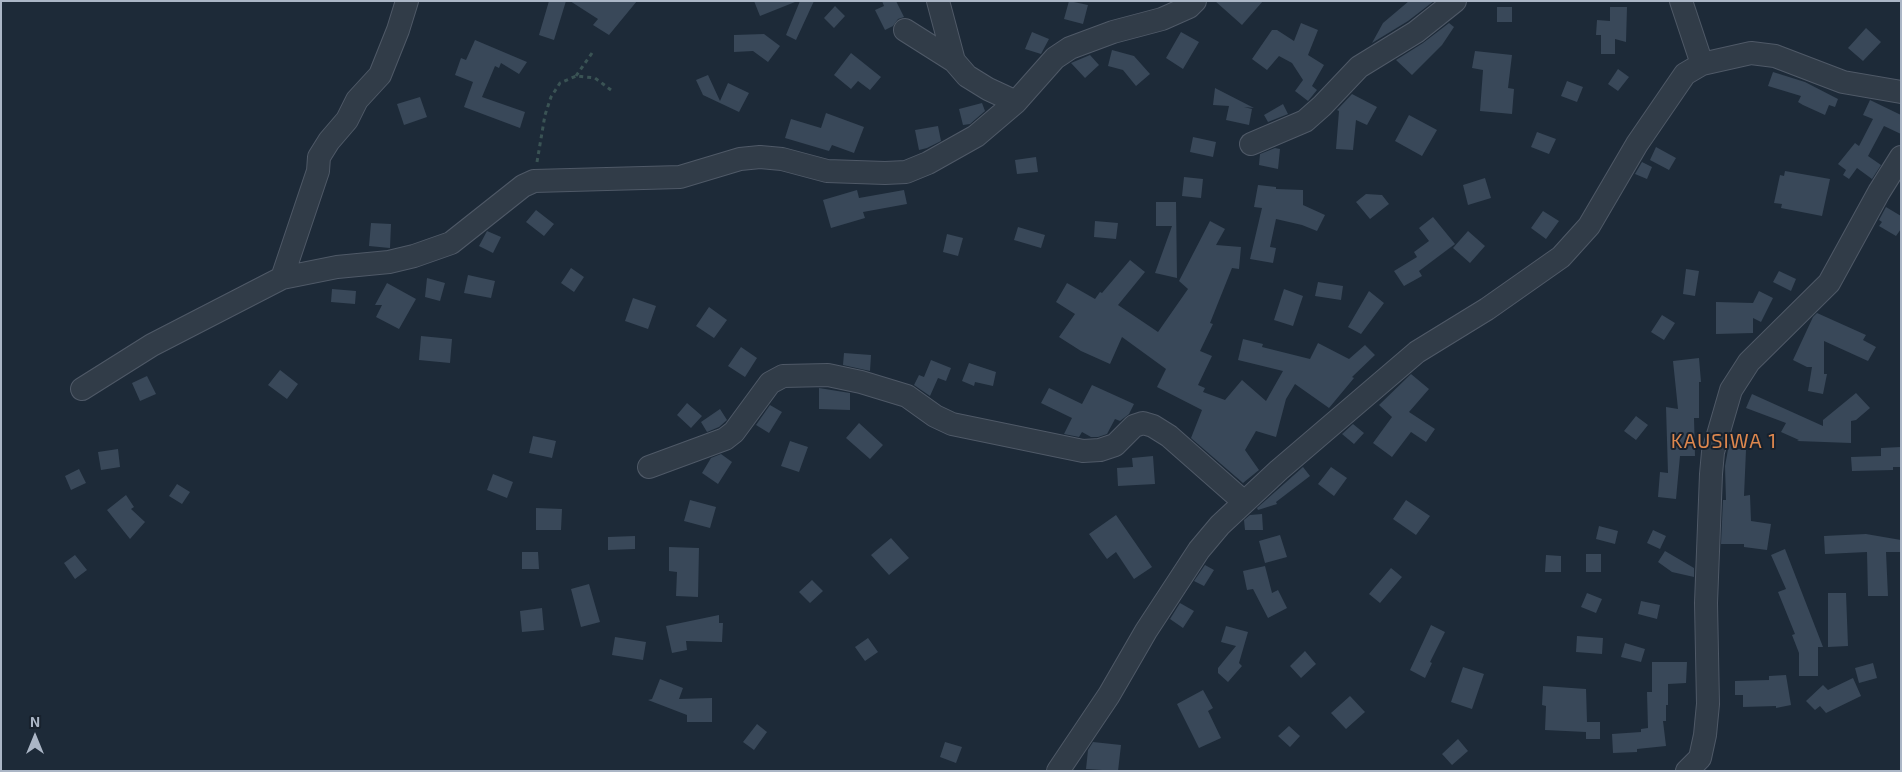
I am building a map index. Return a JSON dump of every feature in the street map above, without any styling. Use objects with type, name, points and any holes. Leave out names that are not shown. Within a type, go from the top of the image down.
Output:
[{"type":"street","points":[[282,278],[318,171],[319,157],[329,141],[347,120],[357,100],[380,75],[407,1]]},
{"type":"street","points":[[938,1],[954,60]]},
{"type":"street","points":[[82,389],[152,345],[282,278],[337,267],[389,262],[433,250],[451,242],[523,186],[534,181],[680,177],[740,159],[760,157],[782,159],[827,171],[906,172],[928,163],[976,136],[1016,102],[1055,58],[1070,48],[1097,37],[1162,19],[1189,7],[1195,1]]},
{"type":"street","points":[[1251,144],[1305,121],[1359,67],[1416,32],[1455,1]]},
{"type":"street","points":[[1681,1],[1702,64]]},
{"type":"street","points":[[905,30],[954,60],[974,80],[1016,102]]},
{"type":"street","points":[[1058,771],[1109,695],[1146,631],[1199,550],[1220,525],[1417,352],[1518,288],[1562,257],[1589,226],[1606,194],[1673,89],[1685,74],[1702,64],[1750,53],[1775,56],[1843,82],[1901,92]]},
{"type":"street","points":[[1687,771],[1700,758],[1705,735],[1708,704],[1706,603],[1710,474],[1713,452],[1731,390],[1749,362],[1829,283],[1879,192],[1901,158]]},
{"type":"street","points":[[649,468],[725,439],[734,432],[770,383],[783,376],[828,375],[861,382],[907,396],[935,416],[952,424],[1083,451],[1100,450],[1115,445],[1134,426],[1143,423],[1153,426],[1169,436],[1244,502]]},
{"type":"path","points":[[576,76],[592,52]]},
{"type":"path","points":[[534,181],[545,115],[560,83],[576,76],[595,78],[611,90]]},
{"type":"building","points":[[549,1],[566,1],[554,40],[539,35]]},
{"type":"building","points":[[570,1],[637,1],[609,35],[593,25],[598,19]]},
{"type":"building","points":[[754,1],[795,1],[795,2],[760,16]]},
{"type":"building","points":[[800,1],[814,1],[796,40],[786,35]]},
{"type":"building","points":[[882,1],[896,1],[904,17],[898,19],[893,26],[885,30],[875,10],[884,6]]},
{"type":"building","points":[[1069,1],[1088,5],[1083,24],[1064,19]]},
{"type":"building","points":[[1215,1],[1263,1],[1242,25]]},
{"type":"building","points":[[1409,1],[1434,1],[1408,21],[1372,43],[1383,23]]},
{"type":"building","points":[[835,6],[845,16],[834,28],[824,18]]},
{"type":"building","points":[[1497,7],[1512,7],[1512,22],[1497,22]]},
{"type":"building","points":[[1610,7],[1627,7],[1626,42],[1615,39],[1615,54],[1601,54],[1601,35],[1596,35],[1597,20],[1610,21]]},
{"type":"building","points":[[1301,23],[1318,30],[1308,55],[1324,65],[1312,86],[1317,90],[1308,101],[1295,91],[1303,80],[1292,63],[1279,56],[1267,70],[1252,59],[1272,30],[1277,30],[1294,41]]},
{"type":"building","points":[[1449,23],[1454,27],[1442,45],[1412,75],[1396,60],[1423,43]]},
{"type":"building","points":[[1866,28],[1881,42],[1863,61],[1848,48]]},
{"type":"building","points":[[1032,32],[1049,39],[1041,54],[1025,49]]},
{"type":"building","points":[[1181,32],[1199,42],[1183,69],[1166,58]]},
{"type":"building","points":[[764,34],[780,46],[768,62],[753,51],[734,52],[734,35]]},
{"type":"building","points":[[475,40],[527,62],[519,74],[501,63],[499,68],[495,66],[482,97],[525,112],[520,128],[464,107],[473,82],[455,75],[461,58],[466,60]]},
{"type":"building","points":[[1112,50],[1134,56],[1150,74],[1136,86],[1123,70],[1108,66]]},
{"type":"building","points":[[1475,51],[1512,55],[1508,88],[1514,89],[1512,114],[1480,111],[1483,70],[1472,68]]},
{"type":"building","points":[[851,53],[881,77],[870,90],[858,81],[851,89],[834,75]]},
{"type":"building","points":[[1090,55],[1099,65],[1085,78],[1071,63]]},
{"type":"building","points":[[1618,69],[1629,77],[1618,91],[1608,84]]},
{"type":"building","points":[[1773,72],[1805,82],[1838,99],[1835,107],[1829,105],[1825,115],[1798,102],[1801,96],[1768,86]]},
{"type":"building","points":[[708,75],[720,101],[728,83],[749,93],[739,112],[703,95],[696,80]]},
{"type":"building","points":[[1567,81],[1583,87],[1577,102],[1561,96]]},
{"type":"building","points":[[1215,88],[1254,108],[1244,107],[1252,109],[1249,125],[1226,120],[1229,106],[1213,105]]},
{"type":"building","points":[[1352,94],[1377,107],[1367,125],[1356,120],[1353,150],[1336,149],[1339,111],[1337,110]]},
{"type":"building","points":[[420,97],[427,117],[404,125],[397,104]]},
{"type":"building","points":[[1870,100],[1901,115],[1901,134],[1884,126],[1868,156],[1881,165],[1872,179],[1857,168],[1849,179],[1843,175],[1846,170],[1838,164],[1855,143],[1859,146],[1873,119],[1863,115]]},
{"type":"building","points":[[982,103],[985,111],[970,124],[963,125],[959,109]]},
{"type":"building","points":[[1283,104],[1288,114],[1268,122],[1264,115]]},
{"type":"building","points":[[826,113],[864,127],[854,153],[832,145],[829,151],[785,138],[791,119],[821,128]]},
{"type":"building","points":[[1409,115],[1437,130],[1422,156],[1395,141]]},
{"type":"building","points":[[938,126],[941,141],[919,150],[915,130]]},
{"type":"building","points":[[1537,132],[1556,139],[1549,154],[1531,147]]},
{"type":"building","points":[[1193,137],[1216,142],[1213,157],[1190,152]]},
{"type":"building","points":[[1656,147],[1676,158],[1669,170],[1650,160]]},
{"type":"building","points":[[1275,148],[1280,149],[1278,169],[1259,165],[1260,154]]},
{"type":"building","points":[[1036,157],[1038,172],[1017,174],[1015,160]]},
{"type":"building","points":[[1642,162],[1652,167],[1647,179],[1635,174]]},
{"type":"building","points":[[1785,171],[1830,179],[1822,216],[1781,208],[1782,204],[1774,203],[1780,175],[1784,176]]},
{"type":"building","points":[[1184,177],[1203,179],[1201,198],[1182,196]]},
{"type":"building","points":[[1485,178],[1491,198],[1468,205],[1463,185]]},
{"type":"building","points":[[1258,185],[1276,187],[1276,189],[1303,190],[1303,205],[1325,215],[1317,231],[1302,225],[1276,219],[1270,247],[1276,248],[1273,263],[1250,259],[1262,208],[1254,207]]},
{"type":"building","points":[[857,190],[859,198],[904,190],[907,204],[863,212],[865,218],[831,228],[823,200]]},
{"type":"building","points":[[1366,194],[1382,195],[1389,204],[1370,219],[1356,202]]},
{"type":"building","points":[[1156,202],[1176,202],[1177,278],[1155,273],[1172,226],[1156,226]]},
{"type":"building","points":[[1886,207],[1901,216],[1901,229],[1896,236],[1879,226],[1882,222],[1879,220]]},
{"type":"building","points":[[536,210],[554,224],[544,236],[526,222]]},
{"type":"building","points":[[1543,211],[1559,221],[1546,239],[1531,228]]},
{"type":"building","points":[[1433,217],[1455,244],[1419,271],[1422,276],[1404,286],[1394,271],[1417,257],[1414,252],[1429,241],[1419,228]]},
{"type":"building","points":[[1095,221],[1118,223],[1116,239],[1094,237]]},
{"type":"building","points":[[1210,221],[1225,229],[1216,245],[1241,247],[1239,269],[1232,268],[1210,323],[1213,324],[1200,351],[1212,356],[1198,385],[1205,388],[1203,392],[1225,400],[1242,380],[1266,401],[1283,371],[1238,360],[1243,339],[1263,344],[1262,347],[1310,359],[1318,343],[1349,359],[1365,345],[1375,355],[1352,377],[1354,378],[1329,408],[1295,384],[1286,399],[1276,437],[1256,431],[1245,450],[1259,470],[1243,483],[1191,438],[1202,410],[1157,387],[1166,369],[1122,337],[1110,364],[1081,351],[1059,337],[1075,314],[1056,302],[1067,283],[1095,299],[1130,260],[1145,272],[1118,305],[1158,332],[1188,289],[1179,281]]},
{"type":"building","points":[[371,223],[391,224],[390,248],[369,246]]},
{"type":"building","points":[[1018,227],[1045,235],[1041,248],[1014,240]]},
{"type":"building","points":[[487,231],[501,237],[493,253],[479,246]]},
{"type":"building","points":[[1468,231],[1485,246],[1470,263],[1453,248]]},
{"type":"building","points":[[947,234],[963,238],[958,256],[943,252]]},
{"type":"building","points":[[571,268],[584,277],[574,292],[561,283]]},
{"type":"building","points":[[1686,269],[1699,271],[1695,296],[1683,294]]},
{"type":"building","points":[[1779,271],[1796,279],[1791,291],[1773,282]]},
{"type":"building","points":[[468,275],[495,281],[491,298],[464,293]]},
{"type":"building","points":[[427,278],[445,283],[440,301],[425,297]]},
{"type":"building","points":[[1318,282],[1343,286],[1341,300],[1315,296]]},
{"type":"building","points":[[387,283],[416,299],[399,329],[376,317],[382,305],[375,305]]},
{"type":"building","points":[[332,289],[356,291],[355,304],[331,302]]},
{"type":"building","points":[[1284,289],[1303,296],[1293,326],[1274,320]]},
{"type":"building","points":[[1369,291],[1384,303],[1361,334],[1348,327]]},
{"type":"building","points":[[1759,291],[1773,298],[1761,322],[1753,318],[1753,333],[1716,334],[1716,302],[1753,303]]},
{"type":"building","points":[[633,298],[656,306],[648,329],[625,321]]},
{"type":"building","points":[[709,307],[727,320],[714,338],[696,326]]},
{"type":"building","points":[[1817,313],[1866,335],[1863,340],[1876,347],[1868,361],[1824,341],[1824,374],[1827,374],[1823,394],[1808,391],[1812,367],[1807,367],[1793,360],[1813,317]]},
{"type":"building","points":[[1662,315],[1675,323],[1664,340],[1651,332]]},
{"type":"building","points":[[421,336],[452,339],[450,363],[419,360]]},
{"type":"building","points":[[741,347],[757,358],[745,377],[728,366]]},
{"type":"building","points":[[844,353],[871,355],[870,371],[843,365]]},
{"type":"building","points":[[1699,358],[1701,382],[1699,382],[1699,418],[1694,418],[1695,456],[1680,456],[1676,499],[1658,497],[1660,472],[1668,473],[1666,407],[1678,409],[1673,361]]},
{"type":"building","points":[[931,360],[951,368],[946,381],[938,378],[930,396],[914,385],[919,375],[924,377]]},
{"type":"building","points":[[969,363],[996,372],[993,386],[975,382],[974,386],[962,381]]},
{"type":"building","points":[[280,370],[298,384],[287,399],[268,385]]},
{"type":"building","points":[[1411,374],[1429,389],[1409,412],[1435,429],[1426,442],[1411,432],[1392,457],[1373,443],[1392,417],[1379,405]]},
{"type":"building","points":[[147,376],[156,394],[140,401],[132,383]]},
{"type":"building","points":[[1092,385],[1134,404],[1129,414],[1120,421],[1115,419],[1107,434],[1098,437],[1091,437],[1082,432],[1079,437],[1064,434],[1072,418],[1041,403],[1049,388],[1082,404]]},
{"type":"building","points":[[819,388],[850,393],[850,410],[819,409]]},
{"type":"building","points":[[1856,393],[1870,408],[1856,420],[1851,421],[1851,443],[1797,441],[1799,440],[1781,432],[1786,423],[1746,408],[1752,394],[1823,426],[1823,420]]},
{"type":"building","points":[[687,403],[702,416],[691,428],[677,415]]},
{"type":"building","points":[[770,405],[782,412],[769,433],[756,425]]},
{"type":"building","points":[[720,409],[727,420],[719,427],[707,432],[701,422]]},
{"type":"building","points":[[1636,416],[1648,425],[1636,440],[1624,431]]},
{"type":"building","points":[[859,423],[883,445],[870,459],[846,438]]},
{"type":"building","points":[[1353,424],[1364,433],[1354,444],[1342,434]]},
{"type":"building","points":[[533,436],[556,441],[552,458],[529,453]]},
{"type":"building","points":[[790,441],[808,447],[799,472],[781,466]]},
{"type":"building","points":[[1729,444],[1739,445],[1738,449],[1746,450],[1744,496],[1750,495],[1751,521],[1771,524],[1767,550],[1744,547],[1744,544],[1721,544],[1723,500],[1726,500],[1725,466]]},
{"type":"building","points":[[1901,447],[1901,467],[1893,467],[1893,470],[1852,471],[1851,457],[1881,456],[1881,448]]},
{"type":"building","points":[[118,449],[120,467],[101,470],[98,452]]},
{"type":"building","points":[[721,454],[732,462],[718,484],[702,473],[711,458]]},
{"type":"building","points":[[1153,456],[1155,484],[1118,486],[1117,468],[1133,467],[1132,458]]},
{"type":"building","points":[[1303,467],[1310,476],[1276,502],[1277,504],[1258,510],[1257,508]]},
{"type":"building","points":[[1331,467],[1347,478],[1334,496],[1318,484]]},
{"type":"building","points":[[79,469],[86,483],[71,490],[65,476]]},
{"type":"building","points":[[493,474],[513,482],[507,498],[487,490]]},
{"type":"building","points":[[177,484],[190,492],[182,504],[169,496]]},
{"type":"building","points":[[126,495],[134,507],[131,509],[145,522],[130,539],[107,510]]},
{"type":"building","points":[[690,500],[716,507],[710,528],[684,521]]},
{"type":"building","points":[[1406,500],[1430,516],[1416,535],[1393,519]]},
{"type":"building","points":[[536,508],[562,509],[561,530],[536,530]]},
{"type":"building","points":[[1262,514],[1263,530],[1245,530],[1244,520],[1250,515]]},
{"type":"building","points":[[1116,515],[1152,567],[1134,579],[1116,552],[1107,559],[1089,534]]},
{"type":"building","points":[[1599,526],[1618,531],[1615,544],[1596,539]]},
{"type":"building","points":[[1653,530],[1666,536],[1660,549],[1647,543]]},
{"type":"building","points":[[1866,534],[1901,540],[1901,552],[1886,552],[1888,596],[1868,596],[1867,552],[1825,554],[1824,536]]},
{"type":"building","points":[[1280,535],[1287,557],[1265,563],[1259,541]]},
{"type":"building","points":[[635,536],[635,549],[608,550],[608,537]]},
{"type":"building","points":[[891,538],[909,558],[889,575],[871,555]]},
{"type":"building","points":[[669,547],[699,548],[698,597],[676,596],[677,572],[669,571]]},
{"type":"building","points":[[1785,549],[1823,647],[1818,647],[1818,676],[1799,676],[1799,653],[1792,635],[1795,634],[1778,592],[1786,589],[1771,555]]},
{"type":"building","points":[[1665,551],[1694,568],[1694,577],[1672,572],[1658,562]]},
{"type":"building","points":[[522,552],[538,552],[539,569],[522,569]]},
{"type":"building","points":[[1586,554],[1601,554],[1601,572],[1586,572]]},
{"type":"building","points":[[75,555],[87,570],[75,579],[64,563]]},
{"type":"building","points":[[1546,555],[1561,556],[1561,572],[1545,572]]},
{"type":"building","points":[[1205,565],[1214,570],[1204,586],[1194,581]]},
{"type":"building","points":[[1265,566],[1272,593],[1278,590],[1287,608],[1268,618],[1253,589],[1247,590],[1243,571]]},
{"type":"building","points":[[1391,568],[1402,577],[1380,603],[1369,594]]},
{"type":"building","points":[[812,580],[823,591],[810,603],[799,592]]},
{"type":"building","points":[[589,584],[600,622],[581,627],[571,589]]},
{"type":"building","points":[[1587,593],[1602,599],[1596,613],[1581,607]]},
{"type":"building","points":[[1828,593],[1846,593],[1848,646],[1828,647]]},
{"type":"building","points":[[1641,601],[1660,605],[1657,619],[1638,614]]},
{"type":"building","points":[[1180,603],[1194,611],[1183,628],[1170,619]]},
{"type":"building","points":[[542,608],[544,630],[522,632],[520,611]]},
{"type":"building","points":[[719,615],[719,623],[723,623],[722,642],[686,641],[687,650],[672,653],[666,626]]},
{"type":"building","points":[[1431,625],[1445,632],[1430,662],[1432,663],[1425,678],[1410,670]]},
{"type":"building","points":[[1226,626],[1248,632],[1239,663],[1242,666],[1228,682],[1218,673],[1218,668],[1236,646],[1221,642]]},
{"type":"building","points":[[1577,636],[1603,638],[1602,654],[1576,652]]},
{"type":"building","points":[[615,637],[646,642],[643,660],[612,655]]},
{"type":"building","points":[[868,638],[878,652],[865,661],[855,647]]},
{"type":"building","points":[[1625,643],[1645,649],[1641,662],[1621,657]]},
{"type":"building","points":[[1305,651],[1316,664],[1301,678],[1290,666]]},
{"type":"building","points":[[1652,662],[1687,662],[1686,683],[1668,684],[1666,721],[1663,721],[1666,746],[1637,749],[1637,752],[1613,753],[1612,734],[1641,732],[1641,729],[1648,728],[1647,692],[1652,692]]},
{"type":"building","points":[[1873,663],[1877,678],[1859,683],[1855,668]]},
{"type":"building","points":[[1463,667],[1484,674],[1472,709],[1451,702]]},
{"type":"building","points":[[1786,675],[1791,705],[1776,708],[1776,706],[1743,707],[1743,695],[1735,695],[1735,681],[1769,680],[1769,676]]},
{"type":"building","points":[[1853,678],[1861,696],[1826,713],[1820,706],[1815,710],[1806,701],[1823,685],[1828,690]]},
{"type":"building","points":[[660,679],[683,688],[679,699],[712,698],[712,722],[687,722],[687,715],[648,700],[652,699]]},
{"type":"building","points":[[1543,686],[1586,689],[1587,722],[1600,722],[1600,739],[1586,739],[1586,732],[1545,730],[1546,706],[1542,705]]},
{"type":"building","points":[[1203,690],[1213,708],[1208,711],[1221,738],[1199,748],[1177,704]]},
{"type":"building","points":[[1350,696],[1365,712],[1346,729],[1331,713]]},
{"type":"building","points":[[757,724],[767,732],[754,750],[743,742]]},
{"type":"building","points":[[1289,726],[1300,736],[1290,747],[1278,736]]},
{"type":"building","points":[[1458,739],[1468,751],[1452,765],[1442,754]]},
{"type":"building","points":[[945,742],[962,747],[956,763],[940,757]]},
{"type":"building","points":[[1093,742],[1121,745],[1118,771],[1086,769],[1088,750]]},
{"type":"district","name":"KAUSIWA 1","points":[[1724,441]]}]
